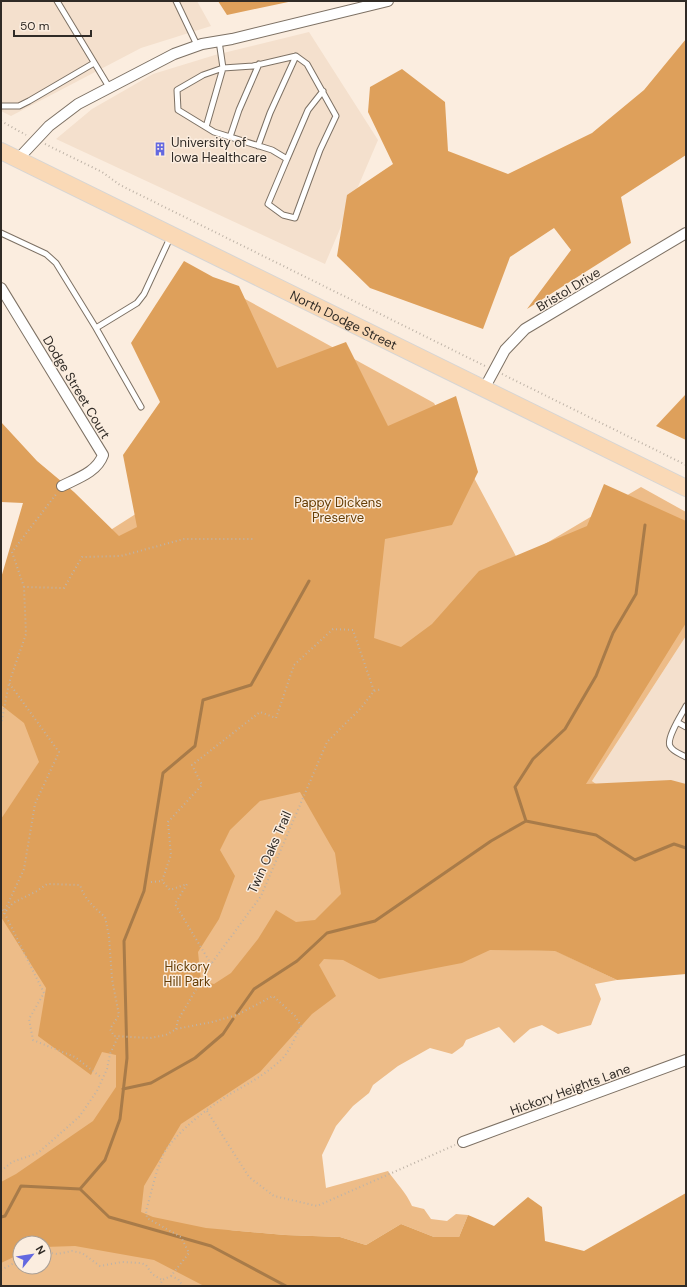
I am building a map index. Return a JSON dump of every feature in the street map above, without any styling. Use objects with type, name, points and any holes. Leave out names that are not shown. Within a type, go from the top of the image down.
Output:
[{"type":"main road","name":"North Dodge Street","points":[[7,156],[172,235],[686,488]]},
{"type":"street","points":[[7,156],[36,140],[50,126],[78,104],[174,54],[197,45],[388,1]]},
{"type":"street","name":"Bristol Drive","points":[[484,389],[505,350],[525,329],[686,232]]},
{"type":"street","name":"Dodge Street Court","points":[[1,288],[103,455],[100,463],[94,469],[62,486]]},
{"type":"street","name":"Hickory Heights Lane","points":[[463,1142],[686,1060]]},
{"type":"lane","points":[[57,1],[109,87]]},
{"type":"lane","points":[[176,1],[197,45]]},
{"type":"lane","points":[[206,127],[223,68],[219,41]]},
{"type":"lane","points":[[258,146],[273,107],[296,56]]},
{"type":"lane","points":[[287,159],[272,150],[214,132],[178,110],[177,90],[203,75],[223,68],[259,64],[296,56],[308,64],[323,91],[336,116],[320,150],[295,218],[283,215],[268,204],[308,110],[323,91]]},
{"type":"lane","points":[[1,106],[18,106],[29,101],[94,63]]},
{"type":"lane","points":[[230,137],[239,110],[259,64]]},
{"type":"lane","points":[[1,233],[46,254],[56,263],[96,328],[141,407]]},
{"type":"lane","points":[[96,328],[137,304],[144,294],[172,235]]},
{"type":"lane","points":[[686,706],[669,739],[670,746],[675,752],[686,757]]},
{"type":"lane","points":[[678,722],[686,727]]},
{"type":"path","points":[[1,121],[102,172],[120,185],[686,465]]},
{"type":"path","points":[[1,724],[9,683],[26,634],[24,587],[12,552],[62,486]]},
{"type":"path","points":[[24,587],[64,588],[82,557],[121,556],[184,539],[255,539]]},
{"type":"path","points":[[162,881],[171,855],[168,822],[202,785],[192,765],[260,712],[276,718],[294,665],[333,629],[353,630],[374,691],[382,689]]},
{"type":"path","points":[[4,913],[24,869],[35,804],[59,752],[9,683]]},
{"type":"path","name":"Twin Oaks Trail","points":[[176,1029],[178,1020],[211,964],[261,896],[327,742],[361,708],[374,691]]},
{"type":"path","points":[[151,882],[162,881]]},
{"type":"path","points":[[162,881],[170,890],[187,884],[175,904],[211,964]]},
{"type":"path","points":[[1,917],[13,903],[37,891],[47,884],[80,885],[84,896],[92,906],[105,916],[109,936],[111,971],[119,1015],[110,1029],[114,1036],[118,1038]]},
{"type":"path","points":[[1,906],[44,994],[29,1019],[33,1040],[75,1057],[102,1078]]},
{"type":"path","points":[[1,1171],[12,1162],[38,1153],[70,1125],[89,1104],[107,1069],[112,1048],[118,1038],[126,1036],[150,1038],[166,1035],[176,1029],[212,1022],[237,1015],[273,996],[295,1016],[301,1026],[290,1048],[281,1060],[256,1080],[230,1094],[191,1123],[163,1154],[146,1211],[147,1218],[181,1237],[189,1253],[171,1276],[162,1280],[160,1286]]},
{"type":"path","points":[[207,1111],[249,1177],[274,1196],[317,1206],[463,1142]]},
{"type":"path","points":[[52,1253],[57,1254],[72,1251],[82,1253],[100,1266],[122,1262],[141,1263],[146,1265],[152,1274],[162,1280]]},
{"type":"path","points":[[1,1270],[12,1264]]},
{"type":"path","points":[[171,1276],[178,1279],[183,1286]]},
{"type":"shaded area","points":[[1,1],[197,1],[211,26],[141,48],[11,116],[1,111]]},
{"type":"shaded area","points":[[309,32],[378,140],[325,264],[56,139],[92,109],[153,74],[215,55]]},
{"type":"shaded area","points":[[686,636],[686,848],[592,781]]},
{"type":"green space","points":[[218,1],[293,1],[227,15]]},
{"type":"green space","points":[[686,39],[686,155],[621,197],[631,243],[527,309],[571,250],[554,228],[510,257],[483,329],[370,288],[337,256],[347,195],[393,164],[368,112],[370,87],[402,69],[445,102],[448,151],[508,174],[592,133],[644,90]]},
{"type":"green space","name":"Pappy Dickens Preserve","points":[[184,261],[213,277],[239,286],[277,368],[346,342],[388,426],[456,396],[478,472],[452,525],[385,539],[374,638],[401,647],[432,624],[479,571],[587,526],[604,484],[686,521],[686,623],[586,784],[671,780],[686,784],[686,974],[617,980],[555,951],[490,950],[462,963],[379,979],[343,960],[324,959],[319,965],[336,996],[312,1014],[260,1072],[181,1124],[144,1186],[141,1212],[153,1217],[206,1228],[285,1235],[340,1237],[366,1245],[401,1224],[434,1237],[459,1237],[468,1215],[494,1226],[528,1197],[542,1207],[545,1241],[584,1251],[686,1193],[686,1286],[204,1286],[154,1260],[75,1246],[52,1247],[52,1235],[12,1235],[12,1258],[1,1263],[1,1182],[16,1174],[93,1121],[116,1087],[116,1055],[102,1052],[91,1075],[38,1036],[46,988],[1,917],[1,819],[39,762],[24,723],[1,705],[1,578],[23,503],[1,502],[1,422],[37,461],[74,492],[119,536],[137,527],[123,455],[160,402],[131,343]],"holes":[[[300,792],[335,853],[341,894],[315,920],[296,922],[276,910],[258,939],[231,973],[214,984],[201,981],[198,952],[219,919],[235,876],[220,850],[230,830],[260,801]]]},
{"type":"green space","name":"Hickory Hill Park","points":[[194,271],[434,403],[518,560],[641,487],[686,512],[686,636],[592,781],[664,834],[516,950],[556,951],[617,980],[595,984],[601,999],[591,1025],[558,1034],[542,1025],[530,1029],[514,1043],[499,1027],[466,1040],[463,1046],[452,1054],[430,1048],[398,1066],[373,1085],[369,1093],[353,1106],[336,1126],[322,1155],[326,1188],[388,1171],[404,1192],[412,1206],[424,1209],[431,1219],[447,1221],[456,1214],[468,1215],[459,1237],[434,1237],[401,1224],[366,1245],[340,1237],[285,1235],[228,1230],[462,1286],[1,1286],[1,620],[98,538],[211,466]]},
{"type":"green space","points":[[686,394],[686,440],[656,426]]},
{"type":"waterway","points":[[526,821],[515,787],[533,759],[565,729],[596,676],[613,633],[636,594],[645,525]]},
{"type":"waterway","points":[[80,1189],[105,1160],[120,1119],[127,1058],[124,941],[144,891],[163,773],[195,746],[203,700],[251,685],[309,581]]},
{"type":"waterway","points":[[237,1013],[254,989],[297,961],[327,933],[375,921],[491,841],[526,821],[596,835],[635,860],[674,844],[686,848]]},
{"type":"waterway","points":[[123,1089],[151,1083],[195,1058],[223,1034],[233,1019]]},
{"type":"waterway","points":[[1,1217],[5,1216],[21,1186],[80,1189],[109,1217],[211,1246],[286,1286]]},
{"type":"place","name":"University of Iowa Healthcare","points":[[160,149]]}]
